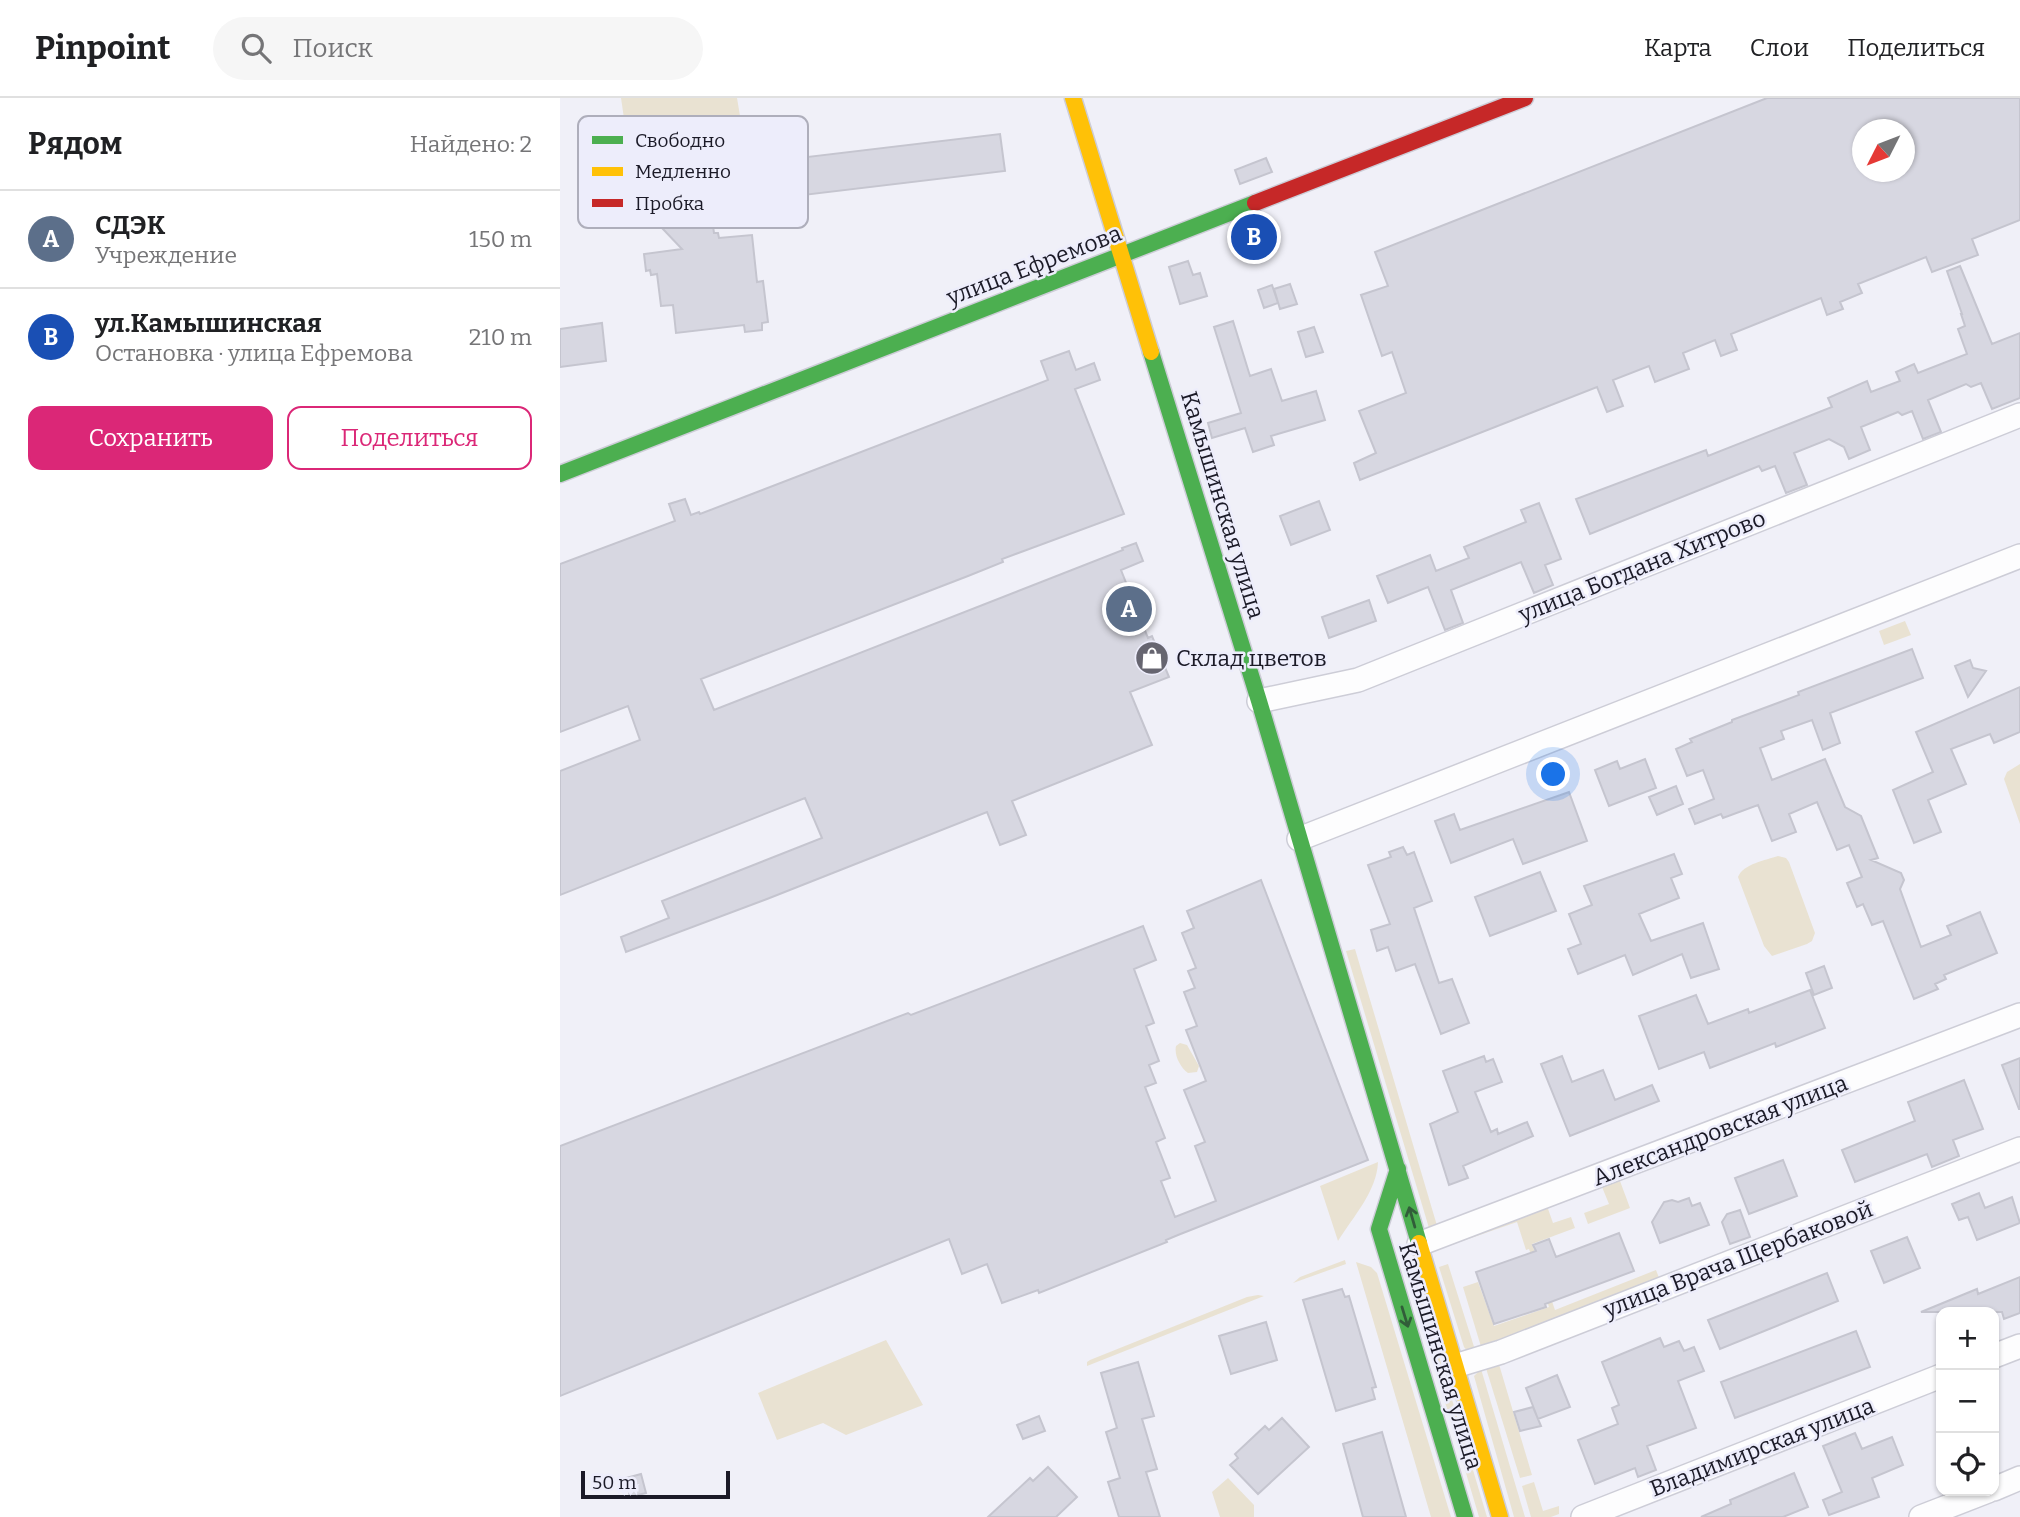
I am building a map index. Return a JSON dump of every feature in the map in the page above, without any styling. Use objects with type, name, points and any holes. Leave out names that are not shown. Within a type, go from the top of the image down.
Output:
[{"type":"street","name":"Камышинская улица","points":[[1073,98],[1259,701],[1500,1517]]},
{"type":"street","name":"улица Ефремова","points":[[560,474],[1525,98]]},
{"type":"street","name":"улица Богдана Хитрово","points":[[1259,701],[1358,680],[2020,415]]},
{"type":"street","points":[[1299,838],[2020,556]]},
{"type":"street","name":"Александровская улица","points":[[1419,1244],[2020,1015]]},
{"type":"street","name":"улица Врача Щербаковой","points":[[1455,1366],[1501,1352],[2020,1149]]},
{"type":"street","name":"Камышинская улица","points":[[1398,1169],[1378,1229],[1465,1517]]},
{"type":"street","points":[[1999,1354],[2020,1346]]},
{"type":"street","name":"Владимирская улица","points":[[1583,1517],[1936,1379]]},
{"type":"street","points":[[1999,1487],[2020,1478]]},
{"type":"street","points":[[1921,1517],[1975,1496]]},
{"type":"shaded area","points":[[621,98],[737,98],[740,116],[624,116]]},
{"type":"shaded area","points":[[1905,621],[1911,635],[1884,645],[1879,631]]},
{"type":"shaded area","points":[[2020,764],[2020,824],[2004,779],[2007,772]]},
{"type":"shaded area","points":[[1778,856],[1789,862],[1815,933],[1812,941],[1807,944],[1772,956],[1764,946],[1738,877],[1750,866]]},
{"type":"shaded area","points":[[1355,949],[1438,1229],[1429,1228],[1346,951]]},
{"type":"shaded area","points":[[1180,1043],[1187,1045],[1199,1066],[1197,1072],[1188,1073],[1180,1064],[1176,1046]]},
{"type":"shaded area","points":[[1378,1162],[1377,1173],[1369,1193],[1338,1241],[1320,1186]]},
{"type":"shaded area","points":[[1620,1181],[1630,1208],[1588,1224],[1584,1213],[1609,1204],[1602,1187]]},
{"type":"shaded area","points":[[1547,1206],[1553,1223],[1571,1217],[1575,1228],[1532,1244],[1555,1310],[1656,1270],[1661,1283],[1482,1350],[1463,1287],[1478,1282],[1494,1326],[1549,1307],[1517,1222],[1451,1245],[1450,1243]]},
{"type":"shaded area","points":[[1345,1260],[1346,1264],[1293,1283],[1300,1277]]},
{"type":"shaded area","points":[[1356,1262],[1371,1267],[1377,1273],[1451,1517],[1431,1517]]},
{"type":"shaded area","points":[[1448,1264],[1476,1353],[1468,1352],[1464,1347],[1439,1267]]},
{"type":"shaded area","points":[[1414,1272],[1487,1517],[1479,1517],[1407,1274]]},
{"type":"shaded area","points":[[1264,1296],[1087,1366],[1090,1360],[1247,1297]]},
{"type":"shaded area","points":[[886,1340],[923,1405],[846,1435],[823,1423],[777,1440],[758,1393]]},
{"type":"shaded area","points":[[1498,1361],[1532,1475],[1520,1478],[1485,1365]]},
{"type":"shaded area","points":[[1481,1369],[1525,1517],[1514,1517],[1474,1376]]},
{"type":"shaded area","points":[[1228,1478],[1254,1505],[1254,1517],[1220,1517],[1212,1492]]},
{"type":"shaded area","points":[[1534,1482],[1543,1511],[1559,1506],[1559,1514],[1551,1517],[1531,1517],[1522,1486]]},
{"type":"building","points":[[1767,98],[2020,98],[2020,220],[1972,239],[1978,255],[1932,272],[1926,257],[1858,284],[1862,293],[1840,302],[1843,309],[1827,315],[1821,298],[1731,334],[1737,350],[1721,356],[1715,340],[1683,353],[1689,369],[1655,382],[1649,366],[1613,380],[1623,406],[1607,412],[1597,387],[1360,480],[1354,463],[1376,453],[1359,411],[1406,393],[1392,352],[1382,356],[1361,295],[1388,286],[1375,252]]},
{"type":"building","points":[[1000,134],[1005,171],[808,194],[808,157]]},
{"type":"building","points":[[1266,158],[1272,172],[1240,184],[1235,170]]},
{"type":"building","points":[[662,228],[713,228],[719,238],[752,235],[757,282],[763,281],[768,322],[762,323],[762,330],[745,332],[744,325],[676,333],[673,305],[661,306],[657,274],[651,275],[650,270],[646,271],[644,254],[682,249]]},
{"type":"building","points":[[1188,261],[1193,275],[1200,273],[1207,296],[1180,304],[1169,267]]},
{"type":"building","points":[[1960,266],[1992,344],[2020,333],[2020,398],[1992,409],[1981,383],[1971,387],[1966,384],[1928,400],[1941,432],[1923,439],[1912,411],[1902,415],[1898,412],[1861,427],[1870,450],[1849,459],[1844,447],[1829,439],[1794,453],[1807,485],[1786,493],[1775,466],[1762,471],[1759,466],[1590,534],[1576,499],[1706,450],[1708,456],[1832,407],[1828,398],[1867,381],[1871,392],[1900,381],[1896,372],[1914,364],[1918,373],[1967,354],[1958,329],[1965,326],[1947,271]]},
{"type":"building","points":[[1290,284],[1297,304],[1280,309],[1274,289]]},
{"type":"building","points":[[1272,285],[1278,303],[1264,308],[1258,290]]},
{"type":"building","points":[[1233,321],[1250,376],[1271,369],[1282,401],[1316,391],[1325,420],[1271,436],[1274,445],[1253,452],[1245,428],[1212,438],[1208,423],[1241,413],[1214,327]]},
{"type":"building","points":[[602,323],[606,361],[560,367],[560,329]]},
{"type":"building","points":[[1314,327],[1323,352],[1306,357],[1298,332]]},
{"type":"building","points":[[1069,351],[1076,370],[1094,363],[1100,380],[1075,389],[1124,514],[1002,559],[1003,562],[968,576],[701,679],[714,710],[1136,543],[1143,561],[1121,570],[1148,638],[1152,636],[1169,677],[1130,692],[1152,745],[1012,801],[1026,835],[1000,845],[987,812],[626,952],[621,937],[669,918],[662,901],[822,838],[805,798],[560,895],[560,771],[640,740],[628,706],[560,732],[560,564],[675,521],[669,504],[685,499],[691,515],[700,514],[1048,380],[1041,361]]},
{"type":"building","points":[[1319,501],[1330,530],[1291,545],[1280,516]]},
{"type":"building","points":[[1539,503],[1561,559],[1545,565],[1553,585],[1534,593],[1521,562],[1451,590],[1463,623],[1445,630],[1428,587],[1388,603],[1377,576],[1430,555],[1436,571],[1469,558],[1464,547],[1526,522],[1521,510]]},
{"type":"building","points":[[1369,600],[1376,621],[1329,638],[1322,617]]},
{"type":"building","points":[[1912,649],[1923,678],[1830,713],[1840,743],[1823,750],[1812,720],[1781,731],[1784,739],[1760,748],[1772,780],[1825,759],[1845,807],[1861,816],[1878,858],[1871,860],[1901,873],[1904,880],[1900,889],[1921,947],[1951,935],[1947,926],[1980,912],[1997,953],[1944,975],[1946,979],[1935,984],[1938,989],[1914,999],[1883,921],[1872,925],[1863,904],[1857,907],[1847,883],[1862,877],[1849,845],[1837,850],[1817,802],[1789,814],[1796,832],[1772,841],[1758,805],[1723,818],[1721,814],[1695,824],[1689,809],[1714,799],[1703,770],[1687,776],[1676,749],[1692,742],[1690,739],[1732,720],[1799,695],[1798,692]]},
{"type":"building","points":[[1970,660],[1973,668],[1986,671],[1968,697],[1955,666]]},
{"type":"building","points":[[2020,687],[2020,732],[1994,743],[1990,734],[1951,749],[1966,784],[1928,800],[1941,832],[1914,843],[1893,790],[1933,772],[1916,732]]},
{"type":"building","points":[[1645,759],[1656,788],[1609,806],[1595,770],[1617,761],[1620,769]]},
{"type":"building","points":[[1676,786],[1683,804],[1657,815],[1649,797]]},
{"type":"building","points":[[1569,792],[1587,841],[1523,864],[1513,839],[1451,863],[1435,821],[1454,814],[1460,830]]},
{"type":"building","points":[[1403,847],[1407,855],[1414,852],[1432,901],[1414,908],[1439,983],[1452,979],[1469,1023],[1441,1034],[1415,964],[1396,971],[1388,947],[1377,951],[1371,930],[1390,924],[1368,865],[1391,857],[1389,852]]},
{"type":"building","points":[[1674,854],[1682,874],[1671,878],[1679,898],[1639,914],[1651,941],[1703,923],[1719,969],[1691,978],[1682,954],[1633,975],[1625,955],[1578,974],[1568,949],[1581,944],[1569,914],[1592,905],[1584,886]]},
{"type":"building","points":[[1540,872],[1556,911],[1490,936],[1475,897]]},
{"type":"building","points":[[1261,880],[1368,1160],[1039,1293],[1038,1290],[1002,1303],[987,1264],[962,1274],[949,1239],[560,1396],[560,1146],[1143,926],[1156,960],[1134,969],[1154,1023],[1146,1026],[1159,1061],[1149,1065],[1156,1083],[1145,1087],[1165,1138],[1156,1142],[1170,1178],[1161,1181],[1175,1217],[1216,1201],[1195,1146],[1205,1142],[1184,1090],[1206,1081],[1186,1030],[1197,1026],[1184,992],[1195,988],[1188,971],[1196,968],[1182,933],[1194,928],[1187,911]]},
{"type":"building","points":[[1824,966],[1832,988],[1814,995],[1806,973]]},
{"type":"building","points":[[1810,990],[1825,1028],[1776,1047],[1775,1043],[1710,1068],[1704,1052],[1659,1069],[1639,1016],[1696,995],[1708,1024],[1748,1009],[1749,1013]]},
{"type":"building","points":[[1484,1056],[1486,1062],[1493,1059],[1502,1082],[1475,1092],[1491,1132],[1497,1129],[1498,1134],[1527,1122],[1533,1136],[1463,1166],[1468,1178],[1449,1185],[1430,1124],[1458,1112],[1443,1071]]},
{"type":"building","points":[[1562,1056],[1572,1082],[1603,1070],[1615,1100],[1652,1085],[1659,1101],[1570,1136],[1541,1064]]},
{"type":"building","points":[[2020,1058],[2020,1109],[2019,1109],[2002,1065]]},
{"type":"building","points":[[1964,1080],[1983,1129],[1953,1140],[1959,1156],[1932,1167],[1927,1154],[1855,1182],[1842,1150],[1915,1121],[1908,1102]]},
{"type":"building","points":[[1783,1160],[1797,1196],[1749,1214],[1735,1178]]},
{"type":"building","points":[[1979,1193],[1985,1208],[2012,1197],[2020,1223],[1977,1240],[1968,1217],[1959,1220],[1952,1204]]},
{"type":"building","points":[[1689,1198],[1692,1206],[1700,1203],[1709,1225],[1660,1243],[1652,1222],[1664,1202],[1678,1202]]},
{"type":"building","points":[[1740,1210],[1750,1237],[1730,1244],[1722,1222],[1727,1214]]},
{"type":"building","points":[[1619,1233],[1634,1271],[1545,1304],[1546,1307],[1494,1324],[1476,1272],[1536,1251],[1533,1245],[1549,1239],[1556,1257]]},
{"type":"building","points":[[1907,1237],[1920,1268],[1884,1283],[1871,1251]]},
{"type":"building","points":[[1827,1273],[1838,1301],[1720,1349],[1708,1320]]},
{"type":"building","points":[[2020,1277],[2020,1313],[2004,1319],[1999,1307],[1936,1307],[1936,1312],[1921,1312],[1977,1289],[1978,1294]]},
{"type":"building","points":[[1342,1289],[1345,1297],[1349,1296],[1376,1387],[1372,1388],[1375,1399],[1336,1411],[1303,1300]]},
{"type":"building","points":[[1266,1322],[1277,1360],[1231,1374],[1219,1336]]},
{"type":"building","points":[[1856,1331],[1870,1367],[1735,1418],[1721,1382]]},
{"type":"building","points":[[1660,1338],[1664,1347],[1679,1341],[1684,1351],[1694,1347],[1704,1371],[1678,1381],[1696,1428],[1647,1446],[1656,1470],[1638,1477],[1635,1468],[1595,1484],[1578,1440],[1618,1424],[1612,1408],[1619,1405],[1602,1362]]},
{"type":"building","points":[[1138,1362],[1154,1416],[1142,1419],[1157,1469],[1146,1472],[1160,1517],[1119,1517],[1108,1482],[1120,1478],[1106,1432],[1117,1428],[1101,1373]]},
{"type":"building","points":[[1557,1375],[1570,1407],[1538,1419],[1526,1388]]},
{"type":"building","points":[[1533,1407],[1541,1426],[1520,1431],[1514,1412]]},
{"type":"building","points":[[1039,1416],[1045,1431],[1023,1439],[1017,1425]]},
{"type":"building","points":[[1282,1418],[1309,1447],[1258,1494],[1230,1465],[1238,1458],[1235,1454],[1265,1426],[1269,1430]]},
{"type":"building","points":[[1382,1432],[1406,1517],[1363,1517],[1343,1444]]},
{"type":"building","points":[[1855,1433],[1862,1449],[1892,1437],[1903,1465],[1872,1478],[1879,1497],[1829,1515],[1823,1500],[1842,1492],[1823,1446]]},
{"type":"building","points":[[1048,1467],[1077,1497],[1056,1517],[988,1517],[1030,1478],[1033,1481]]},
{"type":"building","points":[[1794,1473],[1808,1507],[1783,1517],[1701,1517],[1731,1504],[1730,1500]]},
{"type":"building","points":[[641,1474],[646,1493],[630,1497],[626,1478]]},
{"type":"traffic: fast","points":[[560,474],[1255,203]]},
{"type":"traffic: fast","points":[[1151,352],[1259,701],[1419,1243]]},
{"type":"traffic: fast","points":[[1398,1169],[1379,1229],[1465,1517]]},
{"type":"traffic: slow","points":[[1073,98],[1151,352]]},
{"type":"traffic: slow","points":[[1419,1243],[1500,1517]]},
{"type":"traffic: jam","points":[[1255,203],[1525,98]]},
{"type":"place","name":"ул.Камышинская","points":[[1254,237]]},
{"type":"place","name":"СДЭК","points":[[1129,609]]},
{"type":"place","name":"Склад цветов","points":[[1152,658]]}]
